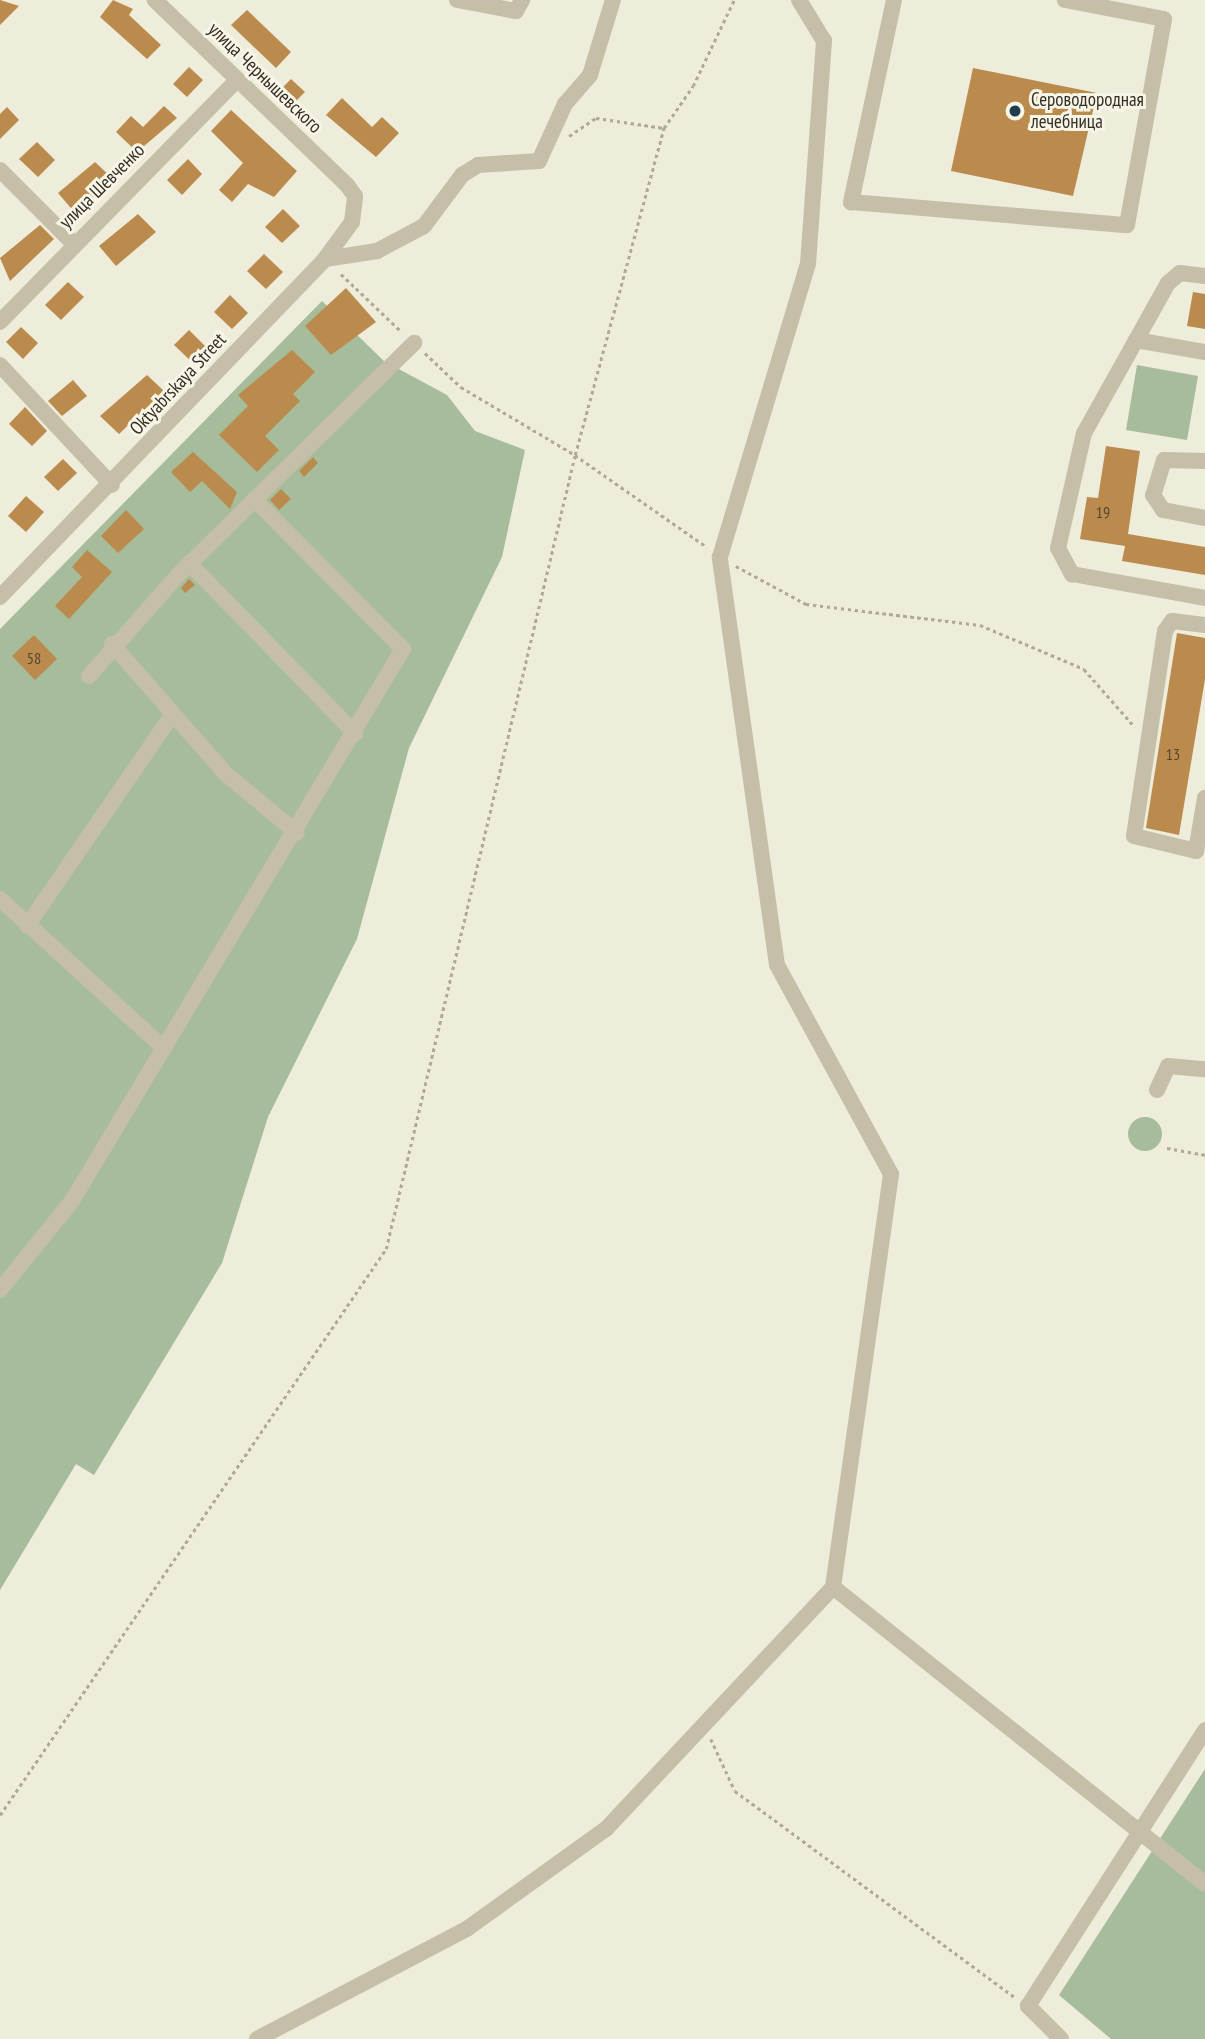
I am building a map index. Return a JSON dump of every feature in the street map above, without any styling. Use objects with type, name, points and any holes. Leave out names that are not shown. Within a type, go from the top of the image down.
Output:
[{"type":"street","name":"улица Чернышевского","points":[[155,0],[236,81],[347,185]]},
{"type":"street","points":[[457,0],[516,11],[522,0]]},
{"type":"street","points":[[325,259],[377,251],[424,226],[462,174],[478,165],[527,165],[548,152],[565,104],[590,75],[613,0]]},
{"type":"street","points":[[257,2039],[468,1928],[606,1829],[703,1720],[833,1587],[891,1174],[777,965],[720,557],[808,264],[824,41],[799,0]]},
{"type":"street","points":[[894,0],[851,202],[1127,225],[1164,19],[1065,0]]},
{"type":"street","name":"улица Шевченко","points":[[0,322],[236,81]]},
{"type":"street","points":[[0,170],[74,244]]},
{"type":"street","name":"Oktyabrskaya Street","points":[[0,597],[112,485],[325,259],[352,222],[355,196],[347,185]]},
{"type":"street","points":[[1205,276],[1174,276],[1079,445],[1059,558],[1072,575],[1205,598]]},
{"type":"street","points":[[1136,340],[1205,352]]},
{"type":"street","points":[[89,676],[112,644],[189,564],[414,343]]},
{"type":"street","points":[[0,365],[112,485]]},
{"type":"street","points":[[1205,461],[1164,460],[1153,495],[1163,510],[1205,518]]},
{"type":"street","points":[[0,1290],[72,1201],[297,833],[403,649],[254,499]]},
{"type":"street","points":[[189,564],[355,733]]},
{"type":"street","points":[[1205,625],[1172,621],[1165,631],[1132,825],[1142,842],[1201,856],[1205,798]]},
{"type":"street","points":[[112,644],[226,774],[297,833]]},
{"type":"street","points":[[27,926],[172,715]]},
{"type":"street","points":[[2,907],[164,1048]]},
{"type":"street","points":[[1157,1090],[1168,1066],[1205,1069]]},
{"type":"street","points":[[833,1587],[1205,1884]]},
{"type":"street","points":[[1062,2039],[1028,2006],[1205,1730]]},
{"type":"path","points":[[0,1815],[386,1249],[575,455],[664,128],[693,86],[734,0]]},
{"type":"path","points":[[548,152],[596,118],[664,128]]},
{"type":"path","points":[[1167,1148],[1205,1154]]},
{"type":"path","points":[[703,1720],[735,1791],[1028,2006]]},
{"type":"green space","points":[[322,301],[384,361],[447,395],[475,431],[525,450],[502,557],[409,748],[357,939],[268,1117],[222,1263],[94,1475],[76,1464],[0,1590],[0,629]]},
{"type":"green space","points":[[1137,365],[1198,376],[1187,440],[1126,430]]},
{"type":"green space","points":[[1145,1117],[1157,1122],[1162,1134],[1157,1146],[1145,1151],[1133,1146],[1128,1134],[1133,1122]]},
{"type":"green space","points":[[1205,1769],[1205,2039],[1111,2039],[1059,1995]]},
{"type":"building","points":[[0,0],[19,6],[0,25]]},
{"type":"building","points":[[113,0],[133,9],[129,15],[161,45],[147,59],[100,17]]},
{"type":"building","points":[[247,10],[291,52],[276,68],[231,25]]},
{"type":"building","points":[[189,67],[203,80],[187,97],[173,84]]},
{"type":"building","name":"Сероводородная лечебница","points":[[973,68],[1097,93],[1073,196],[951,171]]},
{"type":"building","points":[[291,79],[305,92],[290,107],[277,93]]},
{"type":"building","points":[[342,98],[372,127],[382,117],[399,133],[376,157],[326,115]]},
{"type":"building","points":[[164,106],[177,118],[137,152],[116,132],[131,116],[143,127]]},
{"type":"building","points":[[7,107],[19,120],[0,139],[0,114]]},
{"type":"building","points":[[231,110],[297,171],[274,197],[248,184],[232,202],[219,190],[243,163],[211,131]]},
{"type":"building","points":[[37,142],[55,160],[38,177],[19,159]]},
{"type":"building","points":[[188,159],[202,174],[182,195],[167,180]]},
{"type":"building","points":[[95,162],[113,179],[76,214],[58,193]]},
{"type":"building","points":[[283,209],[300,226],[282,243],[265,227]]},
{"type":"building","points":[[138,214],[156,232],[116,266],[99,246]]},
{"type":"building","points":[[40,225],[54,239],[10,281],[0,258]]},
{"type":"building","points":[[264,254],[283,272],[266,289],[247,271]]},
{"type":"building","points":[[68,282],[84,297],[61,320],[45,305]]},
{"type":"building","points":[[346,288],[376,322],[331,355],[305,326]]},
{"type":"building","points":[[1193,292],[1205,294],[1205,329],[1187,326]]},
{"type":"building","points":[[230,295],[248,313],[232,329],[214,312]]},
{"type":"building","points":[[21,327],[38,343],[23,359],[6,342]]},
{"type":"building","points":[[189,330],[206,347],[192,362],[174,345]]},
{"type":"building","points":[[292,350],[315,372],[293,394],[300,401],[265,436],[279,450],[257,472],[219,435],[248,406],[238,395]]},
{"type":"building","points":[[147,375],[164,391],[119,434],[100,416]]},
{"type":"building","points":[[73,380],[87,396],[62,416],[48,401]]},
{"type":"building","points":[[25,407],[47,431],[32,446],[9,424]]},
{"type":"building","points":[[1106,446],[1140,451],[1128,534],[1205,547],[1205,575],[1122,561],[1125,546],[1080,539],[1087,497],[1098,498]]},
{"type":"building","points":[[193,452],[237,492],[230,509],[202,481],[190,492],[171,472]]},
{"type":"building","points":[[313,457],[318,463],[304,477],[299,471]]},
{"type":"building","points":[[63,459],[77,473],[58,491],[44,477]]},
{"type":"building","points":[[281,489],[291,499],[279,510],[270,500]]},
{"type":"building","points":[[26,496],[44,512],[26,532],[8,516]]},
{"type":"building","points":[[126,510],[144,529],[118,553],[101,536]]},
{"type":"building","points":[[87,550],[112,572],[69,619],[55,606],[82,577],[72,567]]},
{"type":"building","points":[[189,579],[195,585],[185,593],[181,588]]},
{"type":"building","points":[[1177,633],[1205,638],[1205,679],[1179,835],[1146,828]]},
{"type":"building","points":[[34,635],[57,659],[35,680],[12,656]]},
{"type":"place","name":"Сероводородная лечебница","points":[[1015,111]]}]
